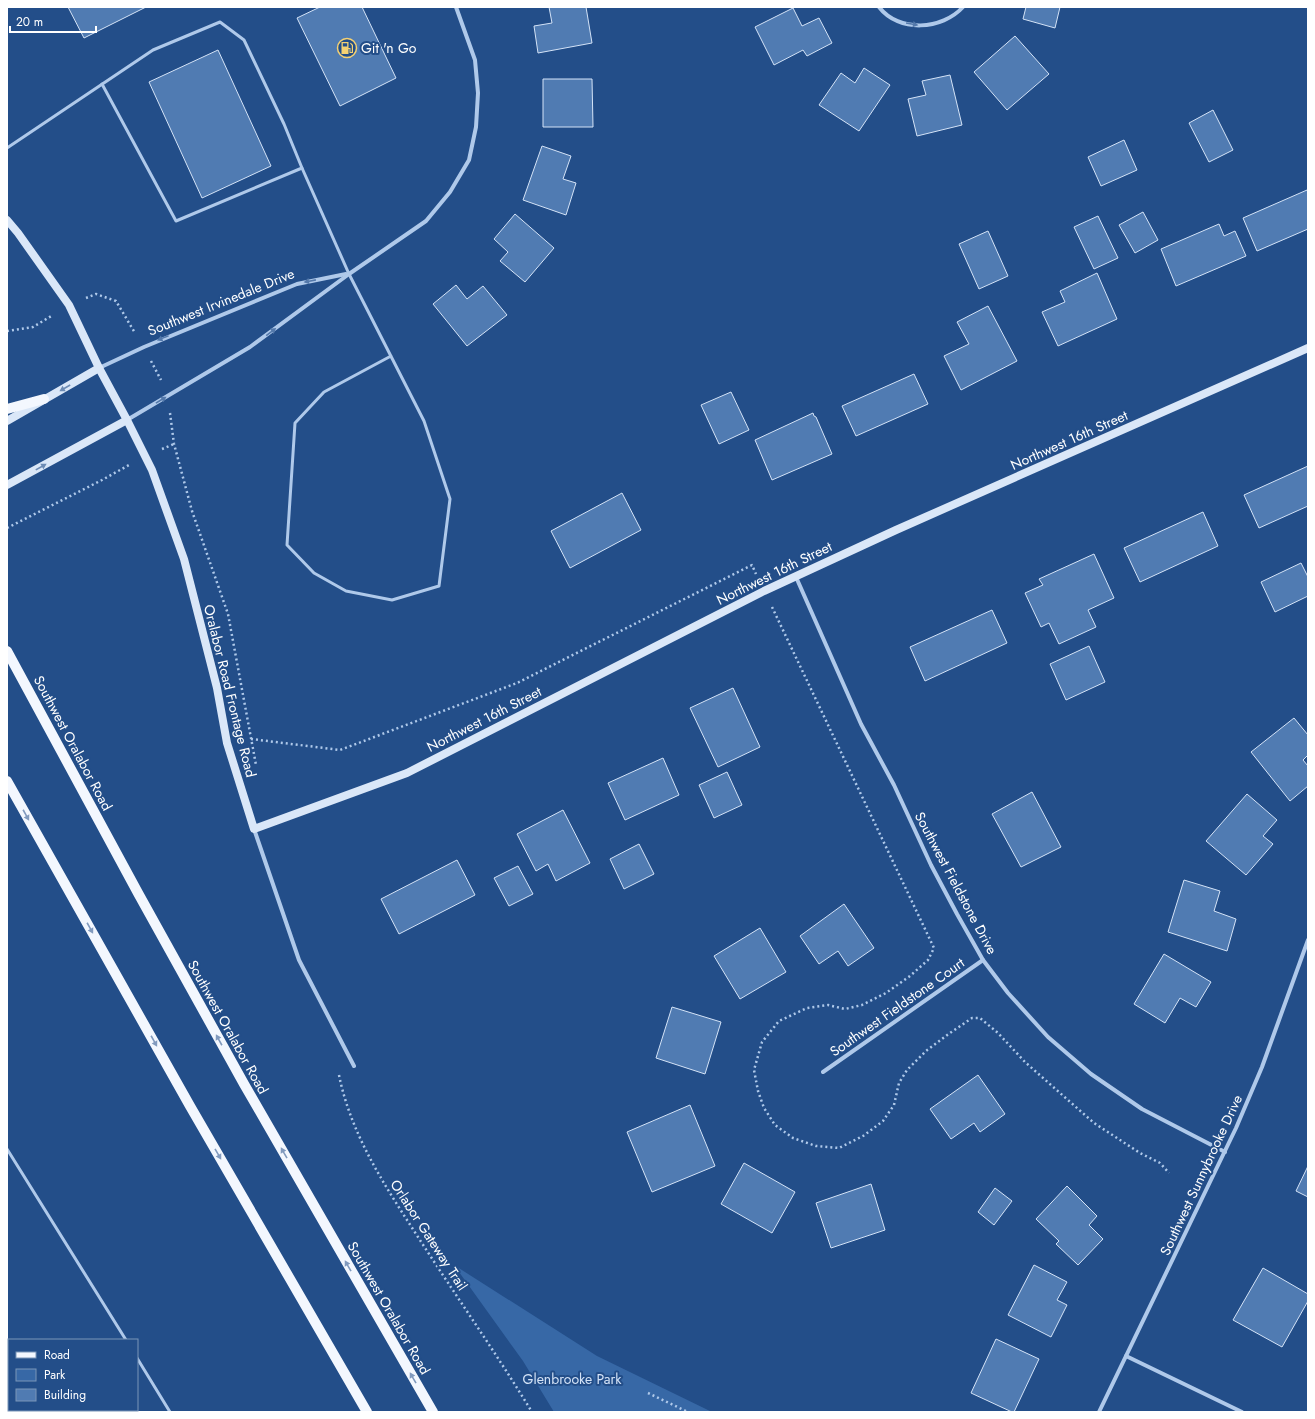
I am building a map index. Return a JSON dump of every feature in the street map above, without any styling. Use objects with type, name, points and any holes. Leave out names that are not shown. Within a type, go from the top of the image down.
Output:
[{"type":"main road","name":"Oralabor Road Frontage Road","points":[[7,220],[18,233],[69,305],[99,368],[152,470],[184,559],[217,688],[227,743],[254,829]]},
{"type":"main road","name":"Northwest 16th Street","points":[[254,829],[407,773],[764,591],[896,530],[1308,348]]},
{"type":"main road","name":"Southwest Irvinedale Drive","points":[[7,421],[99,368]]},
{"type":"main road","points":[[7,409],[44,399]]},
{"type":"main road","points":[[7,485],[127,420]]},
{"type":"main road","name":"Southwest Oralabor Road","points":[[7,652],[244,1084],[433,1412]]},
{"type":"main road","points":[[7,781],[190,1106],[367,1412]]},
{"type":"street","points":[[127,420],[250,348],[349,274],[426,221],[450,192],[468,160],[476,127],[478,93],[475,60],[456,7]]},
{"type":"street","points":[[879,7],[897,21],[917,26],[938,23],[957,14],[963,7]]},
{"type":"street","name":"Southwest Irvinedale Drive","points":[[99,368],[144,347],[297,284],[349,274]]},
{"type":"street","name":"Southwest Fieldstone Drive","points":[[796,576],[861,724],[894,785],[935,872],[957,914],[984,960],[1008,993],[1048,1037],[1091,1074],[1142,1110],[1225,1152]]},
{"type":"street","name":"Oralabor Road Frontage Road","points":[[254,829],[300,960],[354,1066]]},
{"type":"street","name":"Southwest Sunnybrooke Drive","points":[[1099,1412],[1225,1152],[1262,1068],[1308,940]]},
{"type":"street","name":"Southwest Fieldstone Court","points":[[823,1072],[984,960]]},
{"type":"street","points":[[1126,1356],[1242,1412]]},
{"type":"lane","points":[[7,148],[153,50],[220,22],[244,40],[284,124],[349,274],[391,356],[424,421],[450,499],[439,586],[392,600],[346,591],[314,573],[287,545],[295,423],[324,392],[391,356]]},
{"type":"lane","points":[[102,84],[176,221],[302,168]]},
{"type":"lane","points":[[7,1149],[125,1339]]},
{"type":"lane","points":[[138,1360],[170,1412]]},
{"type":"path","points":[[7,528],[102,480],[145,456],[174,444]]},
{"type":"path","points":[[251,739],[340,750],[517,683],[752,565],[934,948],[928,960],[910,976],[886,993],[862,1004],[845,1009],[828,1005],[808,1008],[779,1021],[762,1042],[754,1070],[758,1091],[764,1108],[775,1125],[793,1138],[816,1146],[839,1148],[862,1136],[883,1121],[894,1105],[899,1083],[907,1070],[926,1051],[950,1033],[972,1018],[980,1018],[998,1033],[1025,1062],[1094,1123],[1140,1153],[1160,1164],[1169,1173]]},
{"type":"path","name":"Orlabor Gateway Trail","points":[[354,1066],[339,1075],[343,1095],[360,1141],[384,1185],[452,1290],[503,1364],[532,1412]]},
{"type":"path","points":[[648,1393],[688,1412]]},
{"type":"green space","name":"Glenbrooke Park","points":[[454,1265],[597,1356],[712,1412],[554,1412],[523,1361]]},
{"type":"building","points":[[68,7],[146,7],[84,38]]},
{"type":"building","name":"Git 'n Go","points":[[320,7],[362,7],[396,78],[340,106],[297,18]]},
{"type":"building","points":[[549,7],[586,7],[592,43],[538,53],[534,26],[552,23]]},
{"type":"building","points":[[1026,7],[1060,7],[1055,28],[1023,19]]},
{"type":"building","points":[[793,8],[802,26],[819,18],[832,43],[807,56],[803,50],[774,65],[755,27]]},
{"type":"building","points":[[1015,36],[1049,74],[1007,110],[974,72]]},
{"type":"building","points":[[218,50],[271,166],[202,198],[149,82]]},
{"type":"building","points":[[864,68],[890,85],[859,131],[819,105],[841,73],[855,83]]},
{"type":"building","points":[[950,75],[962,125],[917,136],[908,99],[926,95],[922,81]]},
{"type":"building","points":[[543,79],[592,79],[593,127],[543,127]]},
{"type":"building","points":[[1213,110],[1233,150],[1209,162],[1189,123]]},
{"type":"building","points":[[1124,140],[1137,170],[1101,186],[1088,157]]},
{"type":"building","points":[[542,146],[571,156],[563,179],[576,183],[566,215],[523,200]]},
{"type":"building","points":[[1307,190],[1308,229],[1257,251],[1243,218]]},
{"type":"building","points":[[1143,212],[1158,240],[1135,253],[1119,225]]},
{"type":"building","points":[[515,214],[554,248],[525,282],[500,261],[508,252],[494,239]]},
{"type":"building","points":[[1098,216],[1118,258],[1094,269],[1074,227]]},
{"type":"building","points":[[1219,224],[1224,236],[1235,231],[1246,256],[1176,286],[1161,249]]},
{"type":"building","points":[[988,231],[1008,276],[979,289],[959,244]]},
{"type":"building","points":[[1097,273],[1117,319],[1058,346],[1042,312],[1065,302],[1060,291]]},
{"type":"building","points":[[456,285],[467,299],[483,286],[507,315],[467,346],[433,304]]},
{"type":"building","points":[[988,306],[1017,361],[961,390],[944,356],[969,344],[957,322]]},
{"type":"building","points":[[914,374],[928,404],[856,436],[842,406]]},
{"type":"building","points":[[731,392],[749,430],[719,444],[701,405]]},
{"type":"building","points":[[813,413],[832,454],[772,480],[755,440]]},
{"type":"building","points":[[1308,466],[1308,506],[1259,528],[1244,495]]},
{"type":"building","points":[[622,493],[641,530],[570,568],[551,531]]},
{"type":"building","points":[[1203,512],[1218,546],[1140,582],[1124,548]]},
{"type":"building","points":[[1094,554],[1114,598],[1088,610],[1096,627],[1059,644],[1049,623],[1041,627],[1025,593],[1043,585],[1039,579]]},
{"type":"building","points":[[1301,563],[1308,577],[1308,596],[1275,612],[1261,582]]},
{"type":"building","points":[[992,610],[1007,643],[925,681],[910,647]]},
{"type":"building","points":[[1089,646],[1105,682],[1066,700],[1050,664]]},
{"type":"building","points":[[733,688],[760,747],[718,767],[690,708]]},
{"type":"building","points":[[1294,718],[1308,735],[1308,755],[1303,760],[1308,766],[1308,786],[1290,801],[1251,752]]},
{"type":"building","points":[[663,758],[679,795],[625,820],[608,783]]},
{"type":"building","points":[[727,772],[742,805],[714,818],[699,785]]},
{"type":"building","points":[[1032,792],[1061,847],[1021,867],[992,814]]},
{"type":"building","points":[[1247,794],[1277,820],[1263,836],[1273,844],[1246,875],[1206,841]]},
{"type":"building","points":[[563,810],[590,863],[556,881],[548,864],[536,871],[517,834]]},
{"type":"building","points":[[639,844],[654,874],[624,889],[610,859]]},
{"type":"building","points":[[457,860],[475,895],[399,934],[381,899]]},
{"type":"building","points":[[518,866],[533,894],[509,906],[494,878]]},
{"type":"building","points":[[1184,880],[1220,891],[1214,911],[1236,919],[1227,951],[1168,932]]},
{"type":"building","points":[[844,904],[874,948],[848,966],[838,951],[819,964],[800,936]]},
{"type":"building","points":[[760,928],[786,972],[740,999],[714,956]]},
{"type":"building","points":[[1164,954],[1211,982],[1196,1007],[1180,998],[1165,1023],[1134,1004]]},
{"type":"building","points":[[672,1007],[721,1022],[705,1074],[656,1058]]},
{"type":"building","points":[[978,1075],[1005,1114],[980,1132],[974,1123],[951,1139],[930,1109]]},
{"type":"building","points":[[690,1105],[715,1166],[652,1192],[627,1132]]},
{"type":"building","points":[[744,1163],[795,1192],[772,1233],[721,1204]]},
{"type":"building","points":[[1308,1166],[1308,1197],[1296,1191]]},
{"type":"building","points":[[871,1184],[885,1230],[831,1248],[816,1203]]},
{"type":"building","points":[[1067,1186],[1097,1216],[1089,1225],[1103,1239],[1078,1265],[1056,1244],[1059,1241],[1036,1219]]},
{"type":"building","points":[[995,1188],[1012,1201],[994,1225],[978,1212]]},
{"type":"building","points":[[1034,1265],[1067,1282],[1057,1300],[1067,1305],[1051,1337],[1008,1315]]},
{"type":"building","points":[[1263,1268],[1308,1294],[1308,1301],[1282,1347],[1233,1320]]},
{"type":"building","points":[[996,1339],[1039,1359],[1014,1412],[971,1393]]},
{"type":"place","name":"Git 'n Go","points":[[347,48]]}]
